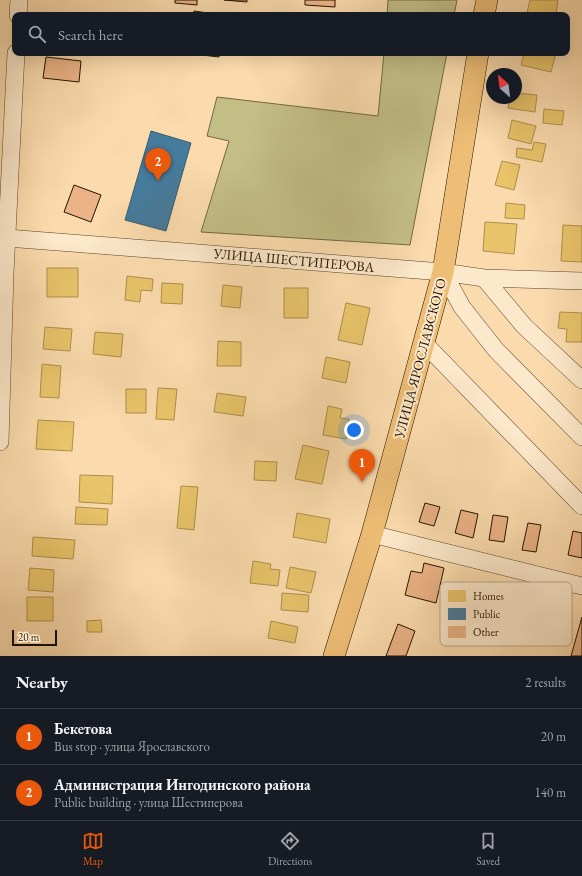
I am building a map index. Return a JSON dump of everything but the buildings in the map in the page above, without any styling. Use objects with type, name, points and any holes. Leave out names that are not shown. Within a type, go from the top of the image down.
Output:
[{"type":"main road","points":[[484,12],[486,0]]},
{"type":"main road","name":"УЛИЦА ЯРОСЛАВСКОГО","points":[[334,656],[372,534],[425,344],[443,272],[478,56]]},
{"type":"street","points":[[18,12],[19,0]]},
{"type":"street","points":[[0,442],[2,273],[7,238],[16,56]]},
{"type":"street","name":"УЛИЦА ШЕСТИПЕРОВА","points":[[7,238],[443,272],[484,278],[582,281]]},
{"type":"street","points":[[443,272],[462,307],[496,350],[582,437]]},
{"type":"street","points":[[484,278],[524,326],[582,380]]},
{"type":"street","points":[[425,344],[582,506]]},
{"type":"street","points":[[372,534],[566,582]]},
{"type":"street","points":[[572,584],[582,586]]},
{"type":"shaded area","points":[[388,0],[457,0],[455,12],[387,12]]},
{"type":"shaded area","points":[[384,56],[446,56],[410,245],[201,232],[229,141],[207,136],[217,97],[378,116]]},
{"type":"place","name":"Администрация Ингодинского района","points":[[158,181]]},
{"type":"place","name":"Бекетова","points":[[362,482]]}]
